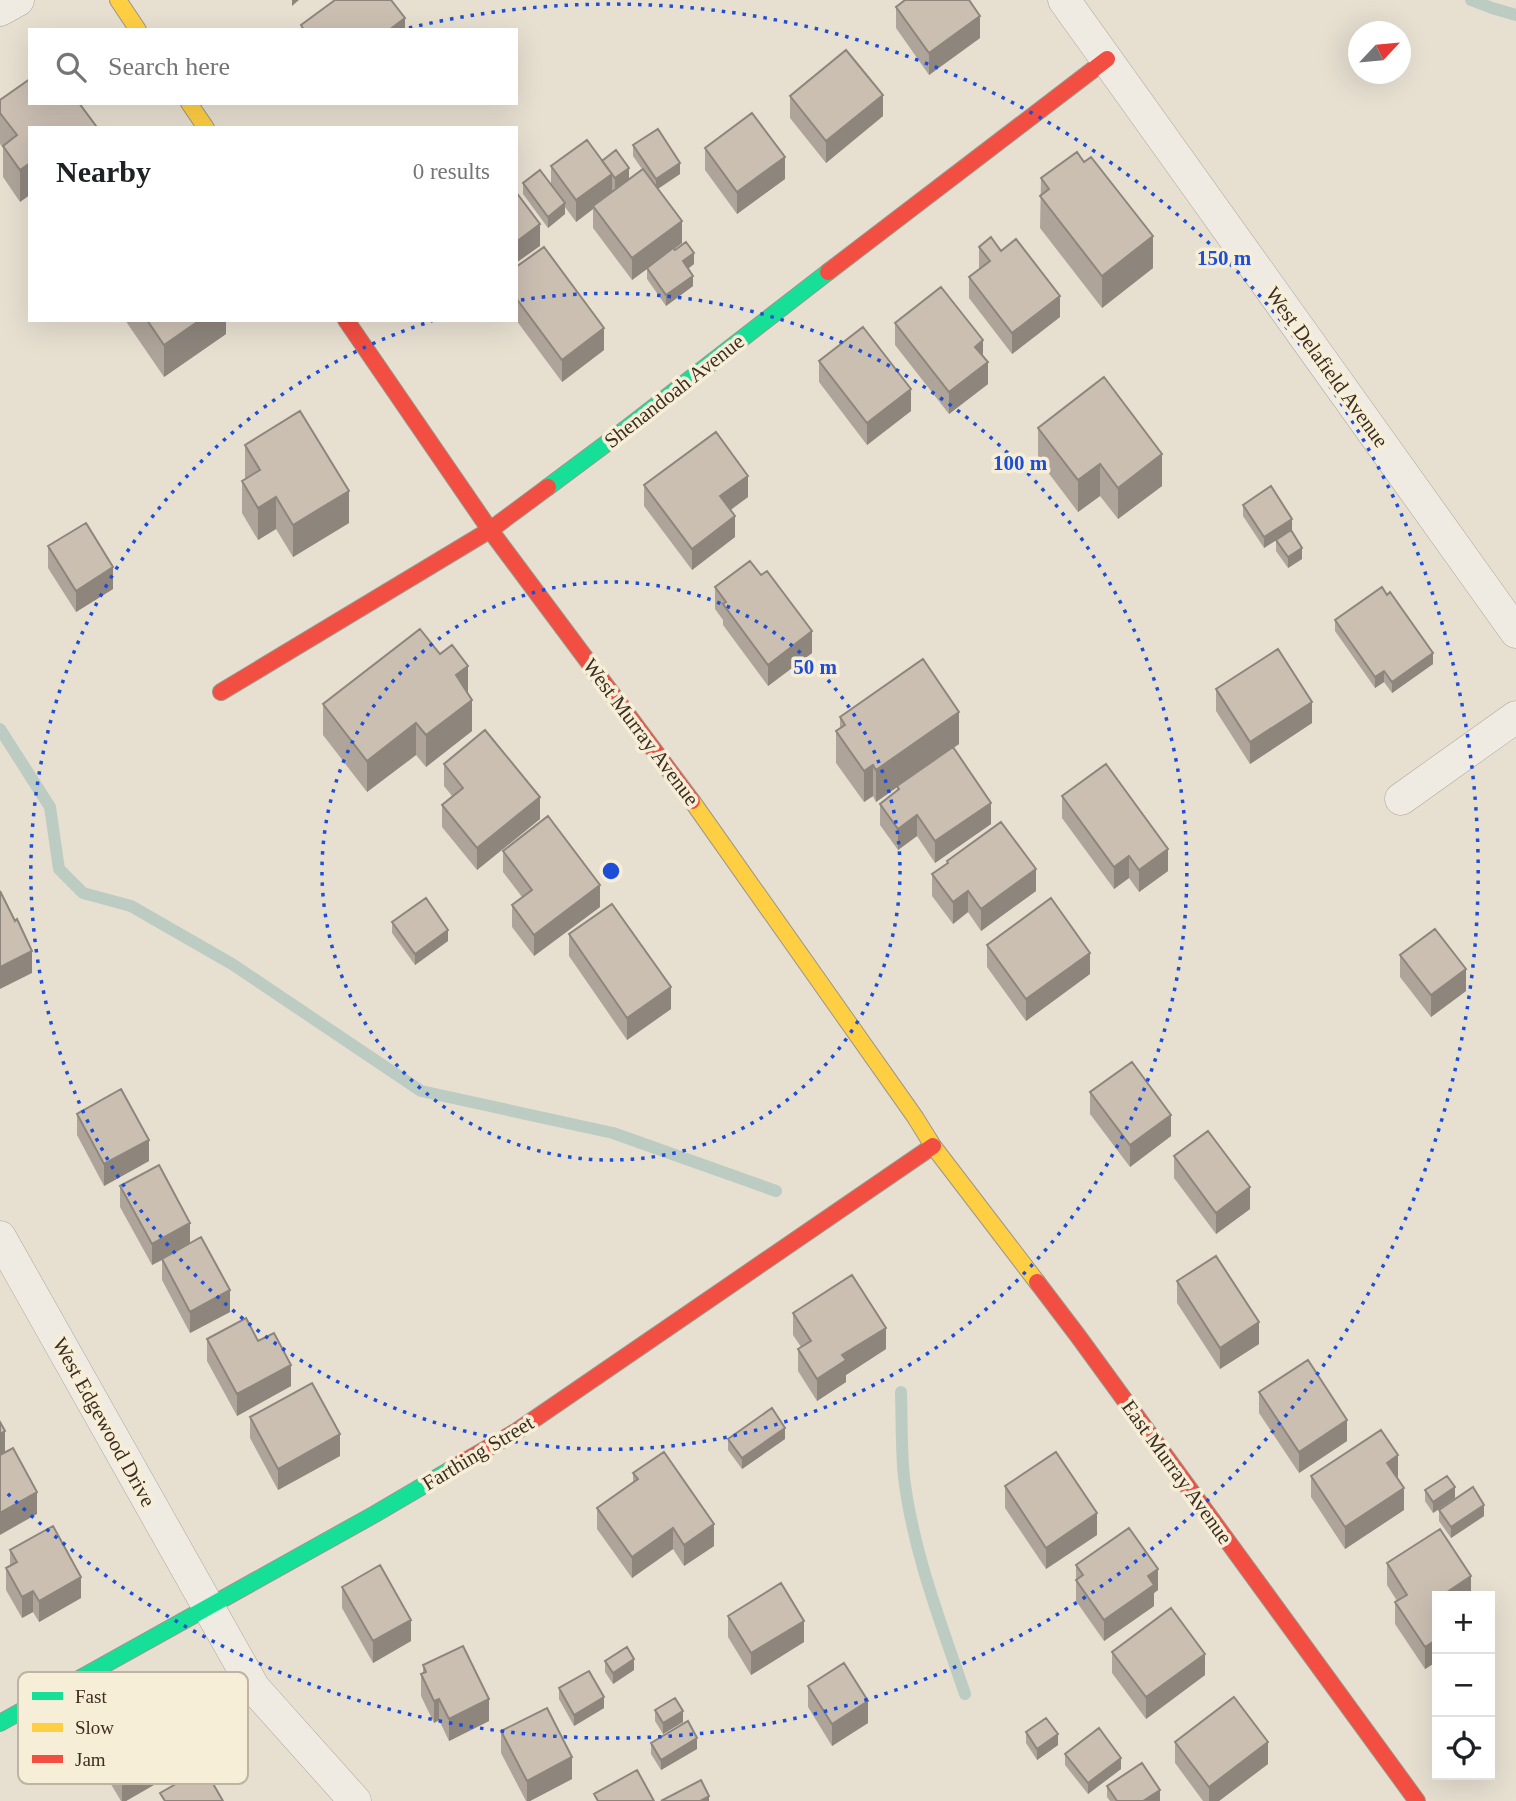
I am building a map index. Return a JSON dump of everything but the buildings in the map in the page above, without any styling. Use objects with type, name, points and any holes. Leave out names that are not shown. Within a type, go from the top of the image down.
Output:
[{"type":"street","points":[[0,10],[18,0]]},
{"type":"street","points":[[118,0],[137,28]]},
{"type":"street","name":"West Delafield Avenue","points":[[1063,0],[1516,632]]},
{"type":"street","name":"Shenandoah Avenue","points":[[221,692],[490,530],[1107,60]]},
{"type":"street","points":[[190,105],[205,126]]},
{"type":"street","name":"West Murray Avenue","points":[[347,322],[490,530],[716,833],[933,1146]]},
{"type":"street","points":[[1401,799],[1516,717]]},
{"type":"street","name":"Farthing Street","points":[[91,1672],[375,1514],[517,1431],[933,1146]]},
{"type":"street","name":"East Murray Avenue","points":[[933,1146],[1078,1336],[1417,1801]]},
{"type":"street","name":"West Edgewood Drive","points":[[0,1237],[245,1672]]},
{"type":"street","name":"West Edgewood Drive","points":[[248,1677],[254,1688],[355,1801]]},
{"type":"street","name":"Farthing Street","points":[[0,1723],[18,1713]]},
{"type":"waterway","points":[[1471,0],[1516,15]]},
{"type":"waterway","points":[[0,729],[50,807],[59,869],[83,893],[131,906],[232,964],[421,1091],[613,1133],[776,1191]]},
{"type":"waterway","points":[[901,1392],[902,1445],[908,1505],[929,1587],[965,1694]]},
{"type":"traffic: fast","points":[[548,487],[828,272]]},
{"type":"traffic: fast","points":[[92,1672],[455,1467]]},
{"type":"traffic: fast","points":[[0,1723],[18,1713]]},
{"type":"traffic: slow","points":[[118,0],[137,28]]},
{"type":"traffic: slow","points":[[190,105],[205,126]]},
{"type":"traffic: slow","points":[[692,801],[933,1146],[1037,1282]]},
{"type":"traffic: jam","points":[[828,272],[1107,59]]},
{"type":"traffic: jam","points":[[347,322],[490,530],[692,801]]},
{"type":"traffic: jam","points":[[221,692],[490,530],[548,487]]},
{"type":"traffic: jam","points":[[455,1467],[517,1431],[933,1146]]},
{"type":"traffic: jam","points":[[1037,1282],[1417,1801]]}]
